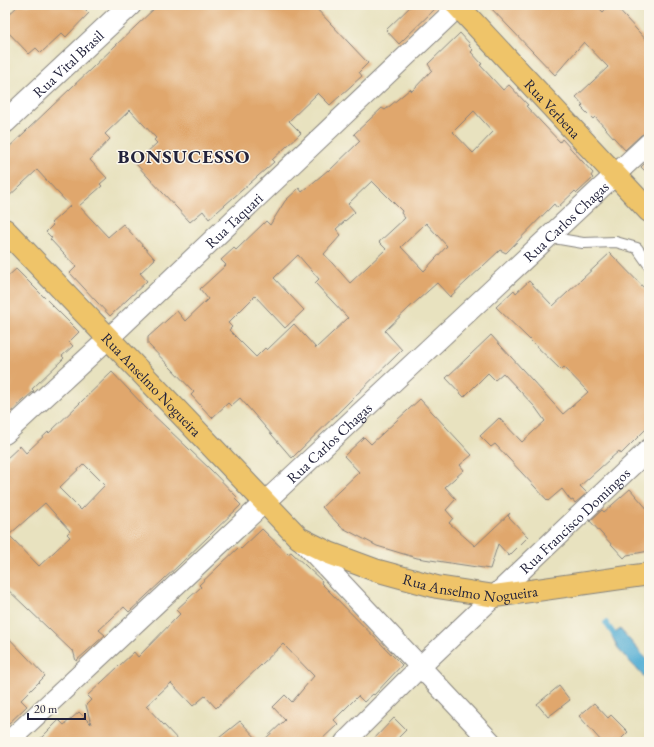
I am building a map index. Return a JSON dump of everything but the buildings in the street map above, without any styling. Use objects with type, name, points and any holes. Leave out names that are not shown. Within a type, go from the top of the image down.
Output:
[{"type":"main road","name":"Rua Verbena","points":[[459,5],[649,211]]},
{"type":"main road","name":"Rua Anselmo Nogueira","points":[[5,230],[299,538],[329,553],[375,570],[437,587],[495,596],[649,574]]},
{"type":"street","name":"Rua Vital Brasil","points":[[5,122],[130,5]]},
{"type":"street","name":"Rua Taquari","points":[[5,434],[109,338],[459,5]]},
{"type":"street","name":"Rua Carlos Chagas","points":[[8,742],[649,143]]},
{"type":"street","name":"Rua Francisco Domingos","points":[[345,742],[421,666],[649,448]]},
{"type":"street","name":"Rua Anselmo Nogueira","points":[[299,538],[491,742]]},
{"type":"lane","points":[[548,237],[583,243],[616,242],[637,248],[649,265]]},
{"type":"water","points":[[620,629],[649,662],[649,682],[618,649],[612,636]]},
{"type":"waterway","points":[[606,623],[617,639]]},
{"type":"district","name":"BONSUCESSO","points":[[184,156]]}]
